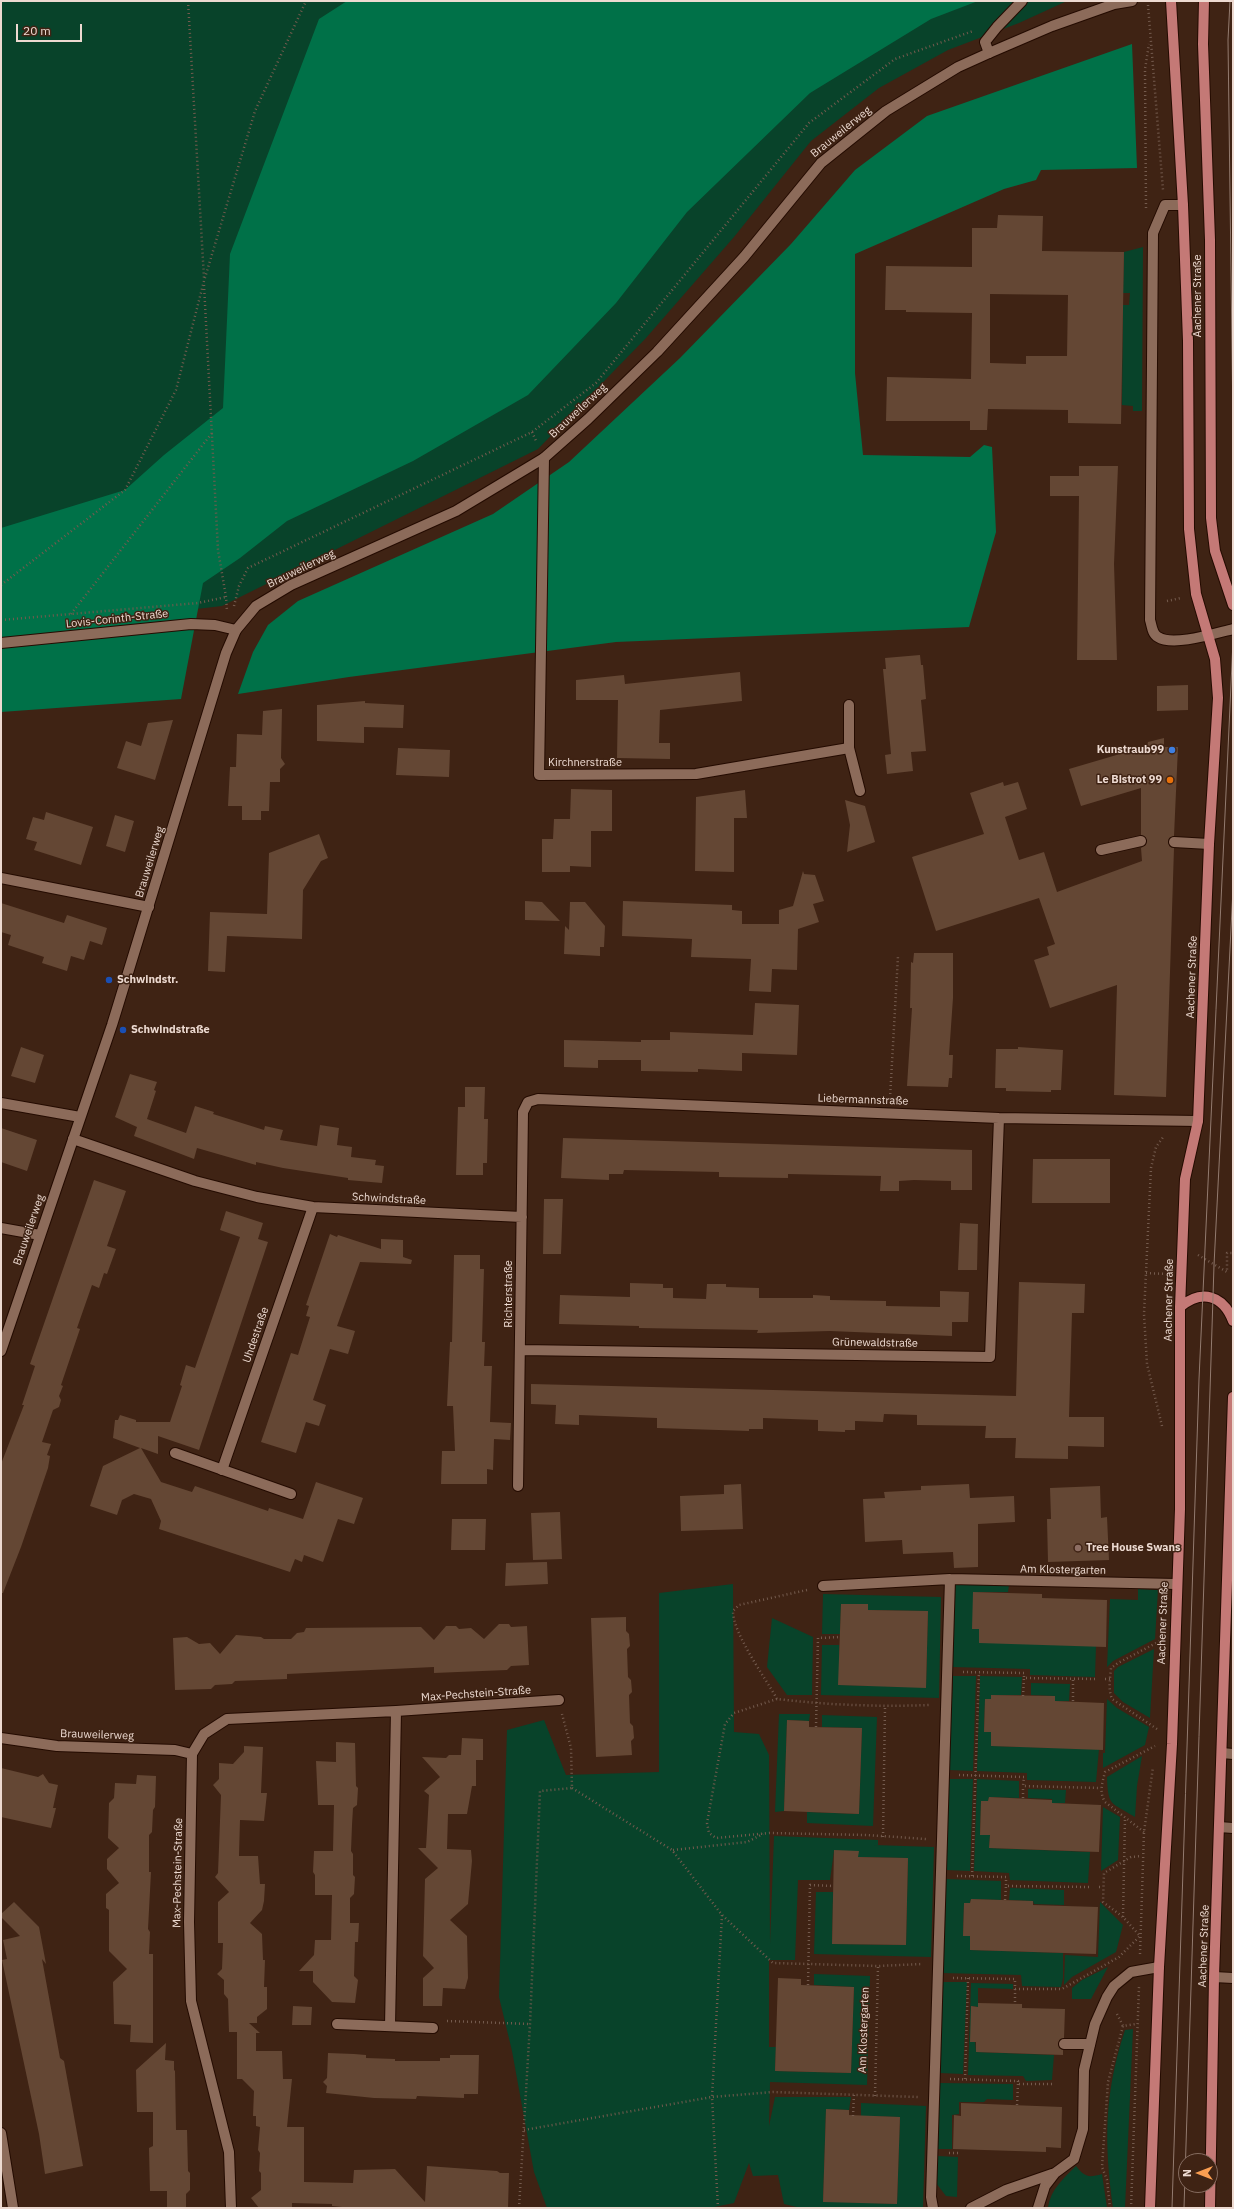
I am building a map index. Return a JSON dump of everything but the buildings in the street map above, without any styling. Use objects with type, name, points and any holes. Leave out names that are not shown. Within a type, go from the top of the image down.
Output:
[{"type":"main road","name":"Aachener Straße","points":[[1150,2208],[1159,1967],[1172,1744],[1176,1584],[1180,1510],[1180,1307],[1185,1179],[1198,1121],[1209,844],[1218,698],[1215,659],[1196,594],[1189,530],[1188,341],[1183,205],[1171,1]]},
{"type":"main road","name":"Aachener Straße","points":[[1204,1],[1203,44],[1210,240],[1211,518],[1215,551],[1230,586],[1233,605]]},
{"type":"main road","points":[[1180,1307],[1188,1300],[1198,1297],[1214,1298],[1228,1308],[1233,1321]]},
{"type":"main road","name":"Aachener Straße","points":[[1210,2208],[1214,1977],[1233,1397]]},
{"type":"street","points":[[989,53],[985,42],[1022,1]]},
{"type":"street","name":"Brauweilerweg","points":[[1,1351],[73,1139],[149,907],[232,629],[256,606],[291,585],[456,511],[544,458],[588,419],[657,352],[744,257],[821,163],[886,112],[958,67],[989,53],[1114,2],[1132,1]]},
{"type":"street","points":[[1183,205],[1165,205],[1153,232],[1150,620],[1153,632],[1158,638],[1176,640],[1233,629]]},
{"type":"street","name":"Kirchnerstraße","points":[[544,458],[539,775],[696,774],[849,748]]},
{"type":"street","name":"Lovis-Corinth-Straße","points":[[1,643],[191,624],[215,625],[232,629]]},
{"type":"street","points":[[849,704],[849,748],[860,791]]},
{"type":"street","points":[[1101,850],[1141,841]]},
{"type":"street","points":[[1174,842],[1209,844]]},
{"type":"street","name":"Brauweilerweg","points":[[1,878],[149,907]]},
{"type":"street","name":"Liebermannstraße","points":[[528,1102],[538,1099],[999,1118],[1198,1121]]},
{"type":"street","name":"Richterstraße","points":[[518,1486],[524,1112],[528,1102]]},
{"type":"street","points":[[1,1103],[80,1117]]},
{"type":"street","name":"Grünewaldstraße","points":[[521,1350],[990,1357],[999,1118]]},
{"type":"street","name":"Schwindstraße","points":[[73,1139],[195,1181],[257,1198],[313,1207],[522,1217]]},
{"type":"street","name":"Uhdestraße","points":[[222,1470],[313,1207]]},
{"type":"street","points":[[1,1228],[40,1235]]},
{"type":"street","points":[[175,1453],[291,1494]]},
{"type":"street","points":[[933,2208],[931,2197],[933,2097],[940,1875],[945,1775],[950,1579]]},
{"type":"street","name":"Am Klostergarten","points":[[824,1586],[950,1579],[1176,1584]]},
{"type":"street","name":"Max-Pechstein-Straße","points":[[231,2208],[229,2152],[191,2001],[189,1922],[192,1754],[204,1734],[227,1719],[396,1712],[558,1700]]},
{"type":"street","points":[[390,2026],[396,1712]]},
{"type":"street","name":"Brauweilerweg","points":[[1,1738],[57,1746],[175,1750],[192,1754]]},
{"type":"street","points":[[1222,1753],[1233,1754]]},
{"type":"street","points":[[1219,1827],[1233,1828]]},
{"type":"street","points":[[1038,2208],[1045,2186],[1055,2173],[1074,2159],[1083,2130],[1084,2070],[1095,2024],[1107,1997],[1114,1986],[1132,1972],[1159,1967]]},
{"type":"street","points":[[1214,1977],[1233,1978]]},
{"type":"street","points":[[337,2024],[433,2028]]},
{"type":"street","points":[[1064,2044],[1090,2044]]},
{"type":"street","points":[[1,2133],[4,2167],[13,2208]]},
{"type":"street","points":[[972,2208],[1006,2190],[1055,2173]]},
{"type":"path","points":[[188,1],[218,550],[232,629]]},
{"type":"path","points":[[1,585],[125,490],[176,390],[204,281],[255,111],[306,1]]},
{"type":"path","points":[[1147,1],[1165,205]]},
{"type":"path","points":[[232,629],[239,586],[248,568],[532,432],[596,383],[808,123],[895,59],[993,24],[997,27]]},
{"type":"path","points":[[1150,39],[1145,70],[1145,205],[1153,232]]},
{"type":"path","points":[[71,614],[212,432]]},
{"type":"path","points":[[1,620],[198,603],[226,597]]},
{"type":"path","points":[[889,1114],[898,956]]},
{"type":"path","points":[[1163,1429],[1147,1364],[1144,1314],[1151,1168],[1156,1147],[1174,1121]]},
{"type":"path","points":[[777,1699],[733,1621],[733,1611],[739,1605],[824,1586]]},
{"type":"path","points":[[816,1727],[818,1638],[840,1637]]},
{"type":"path","points":[[1157,1729],[1112,1699],[1110,1692],[1110,1679],[1111,1668],[1160,1641]]},
{"type":"path","points":[[948,1671],[1024,1673],[1024,1696]]},
{"type":"path","points":[[972,1876],[979,1672]]},
{"type":"path","points":[[1024,1678],[1074,1680],[1095,1679]]},
{"type":"path","points":[[1105,1679],[1110,1679]]},
{"type":"path","points":[[1074,1680],[1074,1702]]},
{"type":"path","points":[[942,1839],[866,1835],[764,1833],[716,1838],[709,1833],[707,1823],[725,1724],[734,1713],[777,1699],[817,1704],[885,1707],[946,1704]]},
{"type":"path","points":[[558,1700],[571,1748],[572,1788]]},
{"type":"path","points":[[883,1837],[885,1707]]},
{"type":"path","points":[[1157,1734],[1158,1721]]},
{"type":"path","points":[[1155,1753],[1156,1740]]},
{"type":"path","points":[[1144,1832],[1105,1802],[1101,1795],[1101,1788],[1105,1772],[1156,1745]]},
{"type":"path","points":[[1131,2208],[1136,2024],[1140,1971],[1142,1856],[1154,1761]]},
{"type":"path","points":[[945,1775],[1024,1777],[1023,1798]]},
{"type":"path","points":[[1024,1786],[1101,1788]]},
{"type":"path","points":[[519,2208],[530,2024],[540,1790],[572,1788],[672,1850],[722,1915],[774,1963],[878,1966],[899,1964],[937,1965]]},
{"type":"path","points":[[1123,1917],[1125,1817]]},
{"type":"path","points":[[672,1850],[747,1842],[764,1833]]},
{"type":"path","points":[[1015,1989],[1062,1989],[1119,1957],[1140,1936],[1123,1917],[1103,1902],[1103,1887],[1104,1873],[1132,1857],[1142,1856]]},
{"type":"path","points":[[940,1875],[1006,1877],[1005,1900]]},
{"type":"path","points":[[808,1985],[810,1885],[833,1886]]},
{"type":"path","points":[[1006,1886],[1089,1887]]},
{"type":"path","points":[[718,2208],[712,2097],[722,1915]]},
{"type":"path","name":"Am Klostergarten","points":[[875,2096],[878,1966]]},
{"type":"path","points":[[937,1978],[1015,1979],[1015,2003]]},
{"type":"path","points":[[965,2079],[968,1978]]},
{"type":"path","points":[[433,2028],[443,2021],[530,2024]]},
{"type":"path","points":[[1110,2208],[1107,2180],[1102,2167],[1108,2082],[1124,2026],[1136,2024]]},
{"type":"path","points":[[934,2079],[1018,2081],[1018,2084],[1053,2084]]},
{"type":"path","points":[[1017,2105],[1018,2084]]},
{"type":"path","points":[[524,2130],[712,2097],[773,2092],[933,2097]]},
{"type":"path","points":[[853,2116],[854,2094]]},
{"type":"green space","points":[[1,1],[1067,1],[1019,23],[948,50],[879,88],[811,141],[734,237],[646,338],[538,449],[222,606],[1,632]]},
{"type":"green space","points":[[347,1],[978,1],[931,19],[810,93],[687,212],[616,303],[528,395],[413,461],[287,521],[240,558],[203,583],[181,699],[1,712],[1,528],[125,490],[164,455],[223,408],[230,254],[319,19]]},
{"type":"green space","points":[[1132,44],[1137,168],[1041,170],[1036,180],[1004,189],[855,254],[855,373],[863,455],[970,457],[984,445],[992,447],[996,532],[969,627],[616,642],[349,677],[238,694],[253,652],[268,625],[298,601],[493,514],[569,462],[680,358],[791,244],[855,170],[927,116]]},
{"type":"green space","points":[[1143,247],[1142,411],[1133,411],[1133,406],[1122,405],[1123,305],[1129,305],[1130,293],[1123,293],[1124,252]]},
{"type":"green space","points":[[955,1583],[1009,1585],[1008,1592],[979,1592],[972,1629],[979,1629],[979,1642],[1096,1646],[1095,1677],[1030,1675],[1030,1669],[952,1667]]},
{"type":"green space","points":[[733,1584],[734,1732],[759,1734],[769,1755],[770,1944],[774,1836],[878,1840],[878,1845],[874,1845],[934,1847],[931,1957],[814,1954],[816,1892],[833,1892],[832,1944],[906,1945],[908,1858],[858,1857],[858,1851],[834,1851],[830,1880],[798,1880],[795,1960],[769,1960],[769,2047],[776,2047],[775,2071],[851,2073],[854,1987],[814,1985],[814,1974],[870,1976],[867,2085],[770,2082],[769,2126],[775,2097],[851,2097],[849,2110],[826,2109],[823,2201],[897,2204],[900,2117],[861,2116],[861,2103],[926,2106],[923,2208],[801,2208],[784,2204],[778,2175],[753,2176],[749,2163],[734,2203],[709,2208],[547,2208],[534,2172],[512,2051],[499,1997],[507,1730],[544,1720],[566,1775],[659,1772],[659,1593]]},
{"type":"green space","points":[[1138,1589],[1158,1590],[1155,1639],[1113,1661],[1107,1667],[1110,1599],[1138,1600]]},
{"type":"green space","points":[[823,1594],[941,1597],[939,1698],[821,1695],[822,1645],[839,1645],[839,1685],[926,1687],[928,1611],[868,1610],[868,1604],[841,1604],[840,1634],[822,1634]]},
{"type":"green space","points":[[772,1618],[813,1637],[812,1695],[787,1695],[767,1667]]},
{"type":"green space","points":[[1154,1649],[1150,1718],[1123,1702],[1114,1693],[1114,1671],[1118,1667]]},
{"type":"green space","points":[[953,1676],[976,1676],[973,1771],[949,1770]]},
{"type":"green space","points":[[980,1676],[1022,1677],[1021,1695],[991,1695],[991,1699],[985,1699],[984,1732],[991,1732],[991,1746],[1099,1749],[1096,1782],[1027,1780],[1027,1773],[977,1771]]},
{"type":"green space","points":[[1031,1683],[1070,1684],[1069,1701],[1055,1701],[1055,1696],[1031,1695]]},
{"type":"green space","points":[[1107,1699],[1117,1708],[1149,1727],[1145,1745],[1103,1768],[1103,1753],[1105,1753]]},
{"type":"green space","points":[[779,1714],[810,1714],[809,1721],[787,1720],[784,1811],[775,1812]]},
{"type":"green space","points":[[822,1715],[877,1717],[873,1826],[807,1823],[807,1812],[859,1814],[862,1728],[822,1727]]},
{"type":"green space","points":[[1142,1756],[1137,1786],[1135,1817],[1112,1803],[1108,1794],[1107,1777]]},
{"type":"green space","points":[[949,1779],[973,1779],[970,1871],[946,1870]]},
{"type":"green space","points":[[977,1779],[1019,1781],[1019,1798],[989,1797],[988,1801],[981,1801],[980,1834],[990,1835],[989,1848],[1090,1852],[1088,1883],[1010,1880],[1009,1873],[974,1871]]},
{"type":"green space","points":[[1028,1789],[1066,1790],[1065,1803],[1052,1803],[1052,1799],[1028,1798]]},
{"type":"green space","points":[[1103,1807],[1120,1817],[1118,1860],[1101,1871]]},
{"type":"green space","points":[[946,1879],[1001,1881],[1001,1900],[971,1899],[970,1903],[964,1903],[963,1936],[970,1936],[970,1950],[1063,1953],[1063,1978],[1061,1987],[1022,1986],[1021,1975],[942,1973]]},
{"type":"green space","points":[[1010,1888],[1064,1890],[1064,1905],[1034,1904],[1033,1901],[1009,1900]]},
{"type":"green space","points":[[1100,1902],[1123,1925],[1116,1952],[1072,1977],[1064,1985],[1065,1955],[1098,1957]]},
{"type":"green space","points":[[1108,1967],[1091,1999],[1072,1999],[1072,1988],[1082,1980]]},
{"type":"green space","points":[[942,1982],[967,1982],[963,2074],[940,2073]]},
{"type":"green space","points":[[971,1983],[1013,1984],[1013,1989],[978,1988],[978,2007],[972,2006],[976,2052],[1054,2055],[1052,2080],[1026,2081],[1023,2076],[968,2075]]},
{"type":"green space","points":[[1133,2029],[1125,2208],[1113,2208],[1107,2140],[1110,2097],[1118,2053],[1125,2030]]},
{"type":"green space","points":[[940,2083],[1013,2084],[1013,2100],[987,2099],[984,2102],[959,2102],[959,2114],[952,2115],[952,2149],[937,2149]]},
{"type":"green space","points":[[937,2156],[958,2157],[957,2197],[946,2196],[936,2183]]},
{"type":"green space","points":[[1076,2166],[1087,2176],[1102,2174],[1107,2208],[1048,2207],[1055,2190],[1062,2180]]},
{"type":"tram line","points":[[1230,1],[1228,40],[1233,425]]},
{"type":"tram line","points":[[1172,2208],[1199,1379],[1233,641]]},
{"type":"tram line","points":[[1184,2208],[1214,1265],[1233,889]]},
{"type":"place","name":"Kunstraub99","points":[[1172,750]]},
{"type":"place","name":"Le Bistrot 99","points":[[1170,780]]},
{"type":"place","name":"Schwindstr.","points":[[109,980]]},
{"type":"place","name":"Schwindstraße","points":[[123,1030]]},
{"type":"place","name":"Tree House Swans","points":[[1078,1548]]}]
